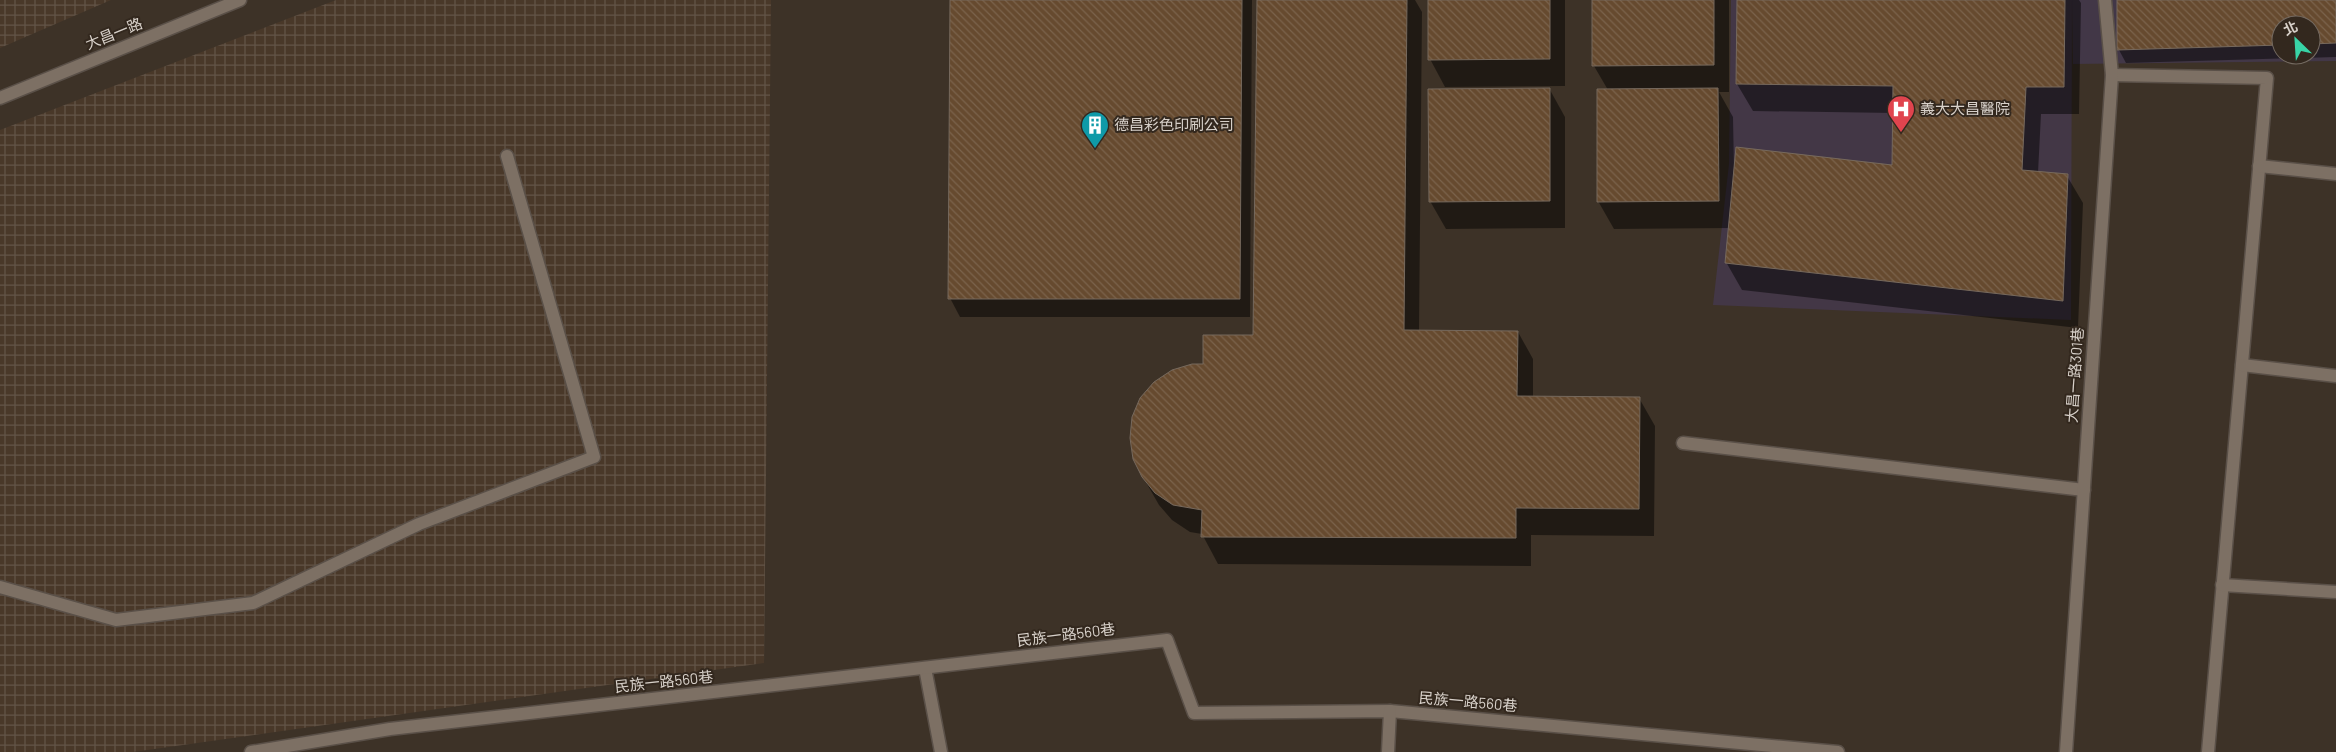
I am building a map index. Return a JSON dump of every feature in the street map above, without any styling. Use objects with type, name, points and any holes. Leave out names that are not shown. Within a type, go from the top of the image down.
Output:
[{"type":"street","name":"大昌一路","points":[[0,98],[240,0]]},
{"type":"street","name":"大昌一路301巷","points":[[2066,752],[2112,75],[2105,0]]},
{"type":"street","points":[[2112,75],[2267,78],[2208,752]]},
{"type":"street","points":[[0,587],[116,620],[253,604],[419,524],[594,457],[507,156]]},
{"type":"street","points":[[2259,166],[2336,174]]},
{"type":"street","points":[[2242,365],[2336,376]]},
{"type":"street","points":[[1683,443],[2084,490]]},
{"type":"street","points":[[2222,585],[2336,592]]},
{"type":"street","name":"民族一路560巷","points":[[251,752],[390,729],[1167,640],[1194,713],[1390,711],[1838,752]]},
{"type":"street","points":[[925,668],[941,752]]},
{"type":"street","points":[[1388,752],[1390,711]]},
{"type":"shaded area","points":[[0,0],[111,0],[0,48]]},
{"type":"shaded area","points":[[336,0],[771,0],[764,663],[133,752],[0,752],[0,130]]},
{"type":"shaded area","name":"義大大昌醫院","points":[[1731,0],[2072,0],[2071,320],[1713,305],[1729,164]]},
{"type":"shaded area","points":[[2072,0],[2336,0],[2336,61],[2321,61],[2321,15],[2271,15],[2271,62],[2073,64]]},
{"type":"building","name":"德昌彩色印刷公司","points":[[950,0],[1242,0],[1240,299],[948,299]]},
{"type":"building","points":[[1257,0],[1407,0],[1404,330],[1518,331],[1517,396],[1640,397],[1639,509],[1516,508],[1516,538],[1201,537],[1202,510],[1173,505],[1155,493],[1142,477],[1133,459],[1130,438],[1132,417],[1140,398],[1154,382],[1172,370],[1192,364],[1203,364],[1203,335],[1253,335]]},
{"type":"building","points":[[1428,0],[1550,0],[1550,59],[1428,60]]},
{"type":"building","points":[[1592,0],[1714,0],[1714,65],[1592,66]]},
{"type":"building","name":"義大大昌醫院","points":[[1737,0],[2065,0],[2064,87],[2026,87],[2022,170],[2068,174],[2063,301],[1725,263],[1736,147],[1892,165],[1893,86],[1736,84]]},
{"type":"building","points":[[2117,0],[2336,0],[2336,43],[2321,44],[2321,15],[2271,15],[2271,45],[2117,50]]},
{"type":"building","points":[[1550,88],[1550,201],[1429,202],[1428,89]]},
{"type":"building","points":[[1718,88],[1719,201],[1597,202],[1597,89]]},
{"type":"place","name":"義大大昌醫院","points":[[1901,133]]},
{"type":"place","name":"德昌彩色印刷公司","points":[[1095,149]]}]
